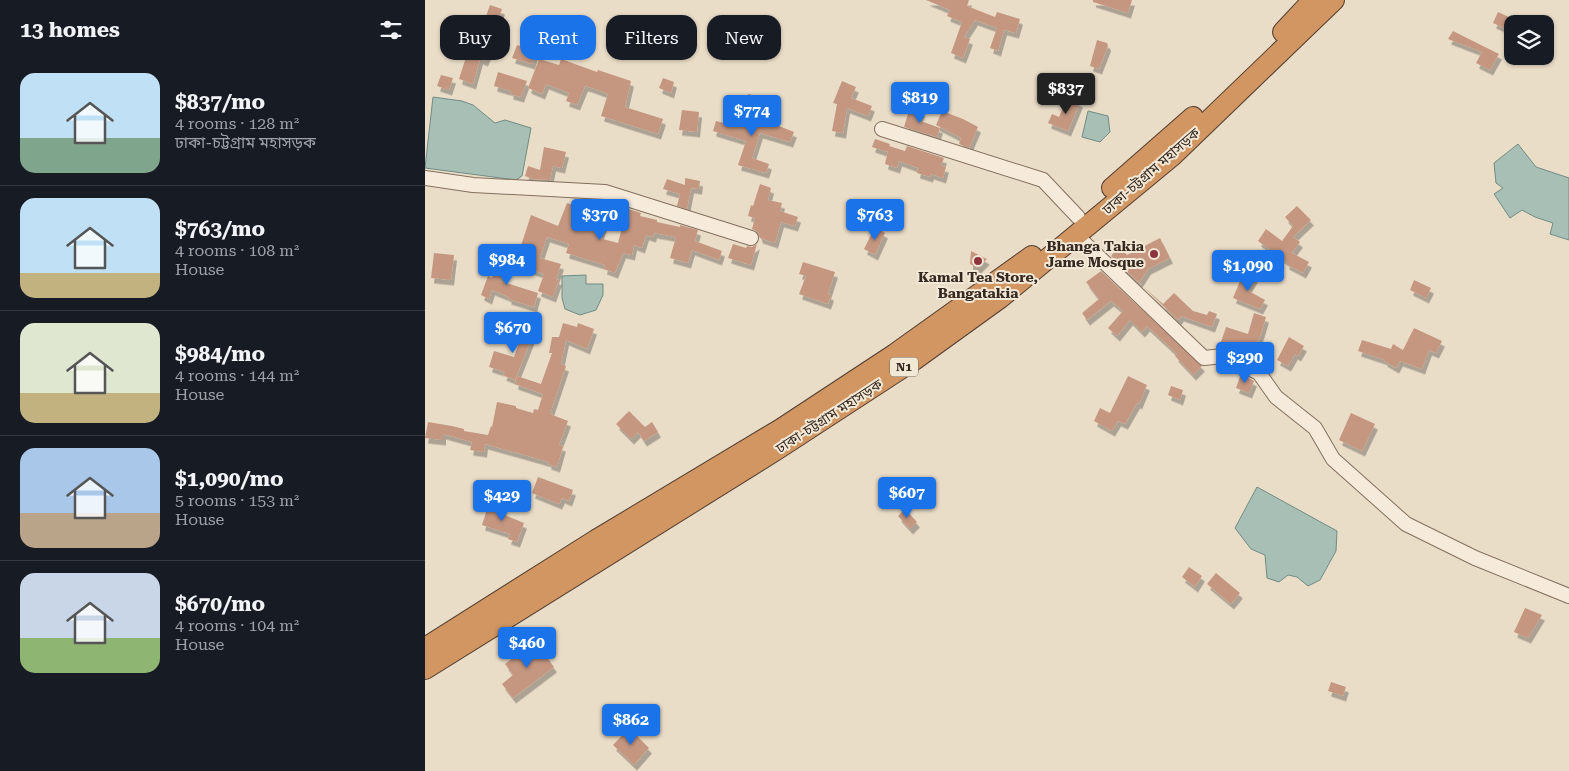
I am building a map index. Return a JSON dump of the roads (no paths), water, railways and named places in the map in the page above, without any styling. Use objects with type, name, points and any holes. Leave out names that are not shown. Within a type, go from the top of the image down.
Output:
[{"type":"highway","name":"ঢাকা-চট্টগ্রাম মহাসড়ক","points":[[425,669],[776,450],[914,360],[1000,298],[1261,54],[1313,0]]},
{"type":"highway","name":"ঢাকা-চট্টগ্রাম মহাসড়ক","points":[[425,648],[596,540],[829,398],[1077,226],[1171,156],[1335,0]]},
{"type":"street","points":[[882,129],[1043,180],[1077,226],[1204,358],[1223,356],[1259,373],[1276,397],[1315,428],[1333,459],[1406,524],[1475,558],[1569,596]]},
{"type":"street","points":[[425,178],[473,185],[605,192],[751,238]]},
{"type":"place","name":"Bhanga Takia Jame Mosque","points":[[1154,254]]},
{"type":"place","name":"Kamal Tea Store, Bangatakia","points":[[978,261]]}]
